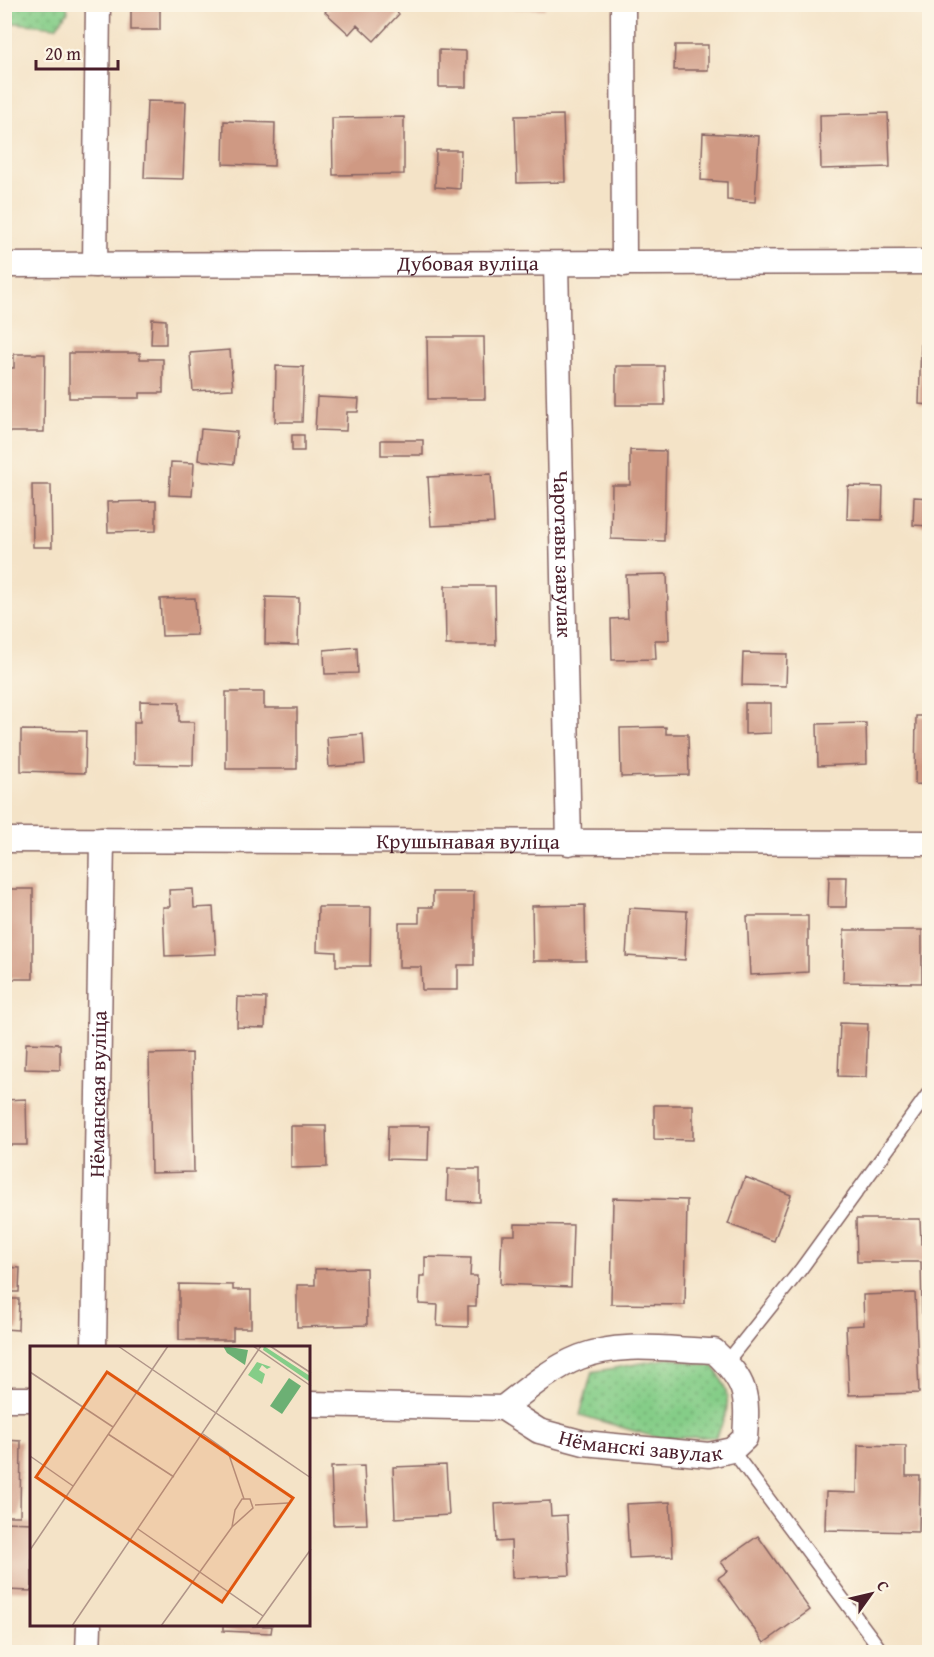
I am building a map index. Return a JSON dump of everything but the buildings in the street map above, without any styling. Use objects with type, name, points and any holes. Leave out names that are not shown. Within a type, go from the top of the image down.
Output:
[{"type":"street","points":[[95,265],[98,4]]},
{"type":"street","points":[[622,4],[624,264]]},
{"type":"street","name":"Дубовая вуліца","points":[[4,265],[930,262]]},
{"type":"street","name":"Чаротавы завулак","points":[[556,264],[569,843]]},
{"type":"street","name":"Крушынавая вуліца","points":[[4,840],[930,843]]},
{"type":"street","name":"Нёманская вуліца","points":[[94,1346],[102,840]]},
{"type":"street","name":"Нёманскі завулак","points":[[619,1348],[714,1351],[726,1363],[737,1373],[748,1403],[745,1438],[732,1450],[709,1455],[584,1443],[539,1431],[503,1408],[543,1377],[581,1357],[619,1348]]},
{"type":"street","points":[[4,1399],[30,1399]]},
{"type":"street","points":[[310,1404],[503,1408]]},
{"type":"street","points":[[88,1653],[89,1627]]},
{"type":"lane","points":[[726,1363],[801,1269],[930,1091]]},
{"type":"lane","points":[[732,1450],[878,1646]]},
{"type":"green space","points":[[4,5],[67,5],[68,12],[56,27],[5,22]]},
{"type":"green space","points":[[670,1358],[714,1367],[720,1377],[727,1394],[727,1410],[716,1437],[658,1438],[580,1415],[592,1372]]}]
